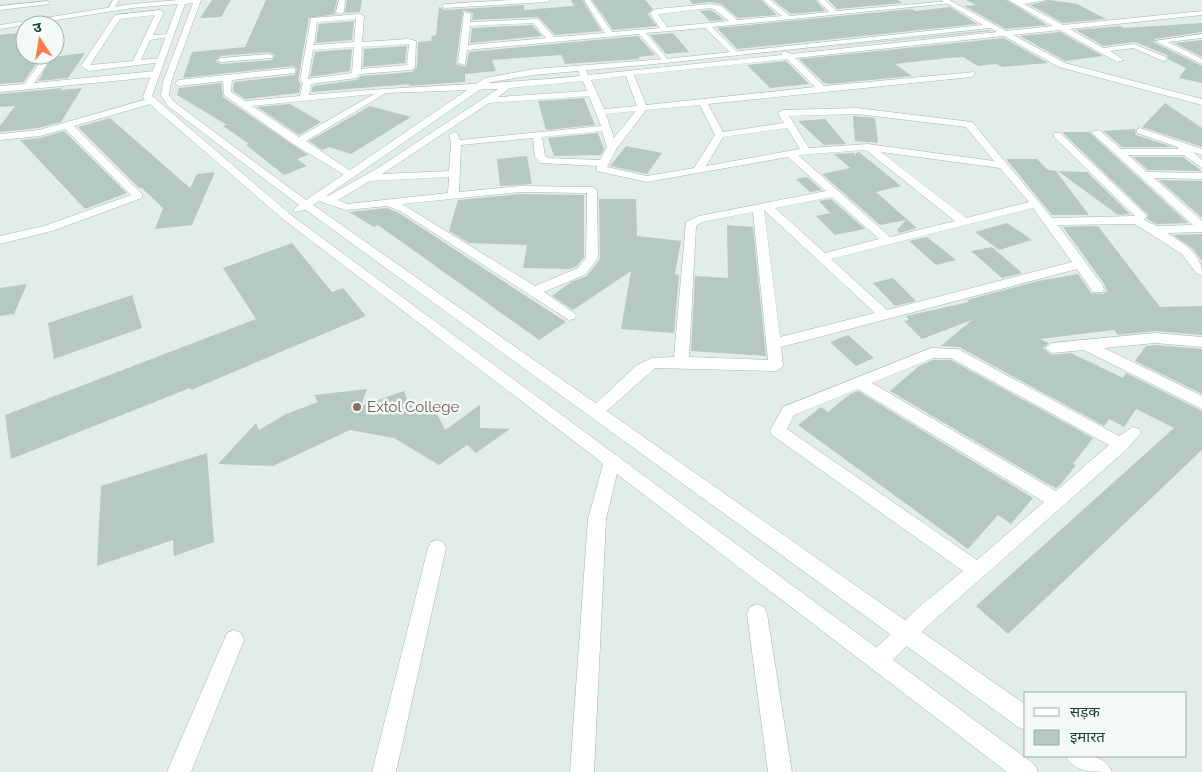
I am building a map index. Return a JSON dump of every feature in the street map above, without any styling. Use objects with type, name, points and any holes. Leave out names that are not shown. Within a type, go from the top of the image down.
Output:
[{"type":"street","points":[[11,7],[19,0]]},
{"type":"street","points":[[110,9],[116,0]]},
{"type":"street","points":[[340,12],[342,0]]},
{"type":"street","points":[[445,6],[468,3],[547,0]]},
{"type":"street","points":[[588,0],[610,35]]},
{"type":"street","points":[[766,0],[789,18]]},
{"type":"street","points":[[821,0],[835,14]]},
{"type":"street","points":[[868,0],[882,9]]},
{"type":"street","points":[[1013,1],[1044,0]]},
{"type":"street","points":[[949,1],[1062,65],[1202,102]]},
{"type":"street","points":[[465,48],[835,14],[949,1],[1005,24],[1014,32],[1068,62],[1202,96]]},
{"type":"street","points":[[1013,1],[1120,60]]},
{"type":"street","points":[[65,19],[110,9],[190,2]]},
{"type":"street","points":[[65,19],[190,2]]},
{"type":"street","points":[[190,2],[170,36],[147,98],[287,217],[1026,772]]},
{"type":"street","points":[[190,2],[167,82],[165,95],[171,104],[308,206],[1024,718]]},
{"type":"street","points":[[0,8],[48,3]]},
{"type":"street","points":[[462,63],[468,3]]},
{"type":"street","points":[[664,30],[654,13],[659,10],[710,6],[718,8],[736,23]]},
{"type":"street","points":[[1152,9],[1186,23]]},
{"type":"street","points":[[160,12],[148,38],[136,62],[128,65],[88,68],[85,66],[121,15],[160,12]]},
{"type":"street","points":[[323,199],[348,174],[439,112],[488,80],[507,76],[629,74],[1060,27],[1202,14]]},
{"type":"street","points":[[304,98],[307,82],[304,80],[314,20],[360,16],[356,72],[352,78],[307,82]]},
{"type":"street","points":[[1028,22],[1066,18]]},
{"type":"street","points":[[466,24],[535,21],[540,23],[552,40]]},
{"type":"street","points":[[242,104],[386,90],[508,86],[665,61],[1005,24]]},
{"type":"street","points":[[707,26],[734,54]]},
{"type":"street","points":[[1194,26],[1202,30]]},
{"type":"street","points":[[0,29],[15,27]]},
{"type":"street","points":[[0,29],[15,28]]},
{"type":"street","points":[[641,32],[665,61]]},
{"type":"street","points":[[148,38],[170,36]]},
{"type":"street","points":[[1202,36],[1159,41],[1202,62]]},
{"type":"street","points":[[310,45],[359,41],[412,42],[412,66],[356,72]]},
{"type":"street","points":[[1102,50],[1134,46],[1163,60]]},
{"type":"street","points":[[780,49],[822,89]]},
{"type":"street","points":[[1188,55],[1202,54]]},
{"type":"street","points":[[269,56],[222,57],[225,92],[297,142],[348,174]]},
{"type":"street","points":[[136,62],[156,72]]},
{"type":"street","points":[[28,89],[43,65]]},
{"type":"street","points":[[179,82],[292,71]]},
{"type":"street","points":[[0,89],[28,89],[156,72]]},
{"type":"street","points":[[584,74],[601,112],[612,147]]},
{"type":"street","points":[[629,74],[643,108]]},
{"type":"street","points":[[601,112],[971,74]]},
{"type":"street","points":[[287,217],[368,178],[508,86]]},
{"type":"street","points":[[297,142],[386,90]]},
{"type":"street","points":[[489,100],[592,93]]},
{"type":"street","points":[[771,95],[806,150]]},
{"type":"street","points":[[0,137],[40,133],[151,101]]},
{"type":"street","points":[[702,102],[720,135]]},
{"type":"street","points":[[643,108],[612,147],[601,169],[647,179],[806,150],[868,147],[1004,164]]},
{"type":"street","points":[[783,114],[857,110],[969,124],[1036,204],[1098,289]]},
{"type":"street","points":[[439,112],[452,123],[456,143],[453,196]]},
{"type":"street","points":[[0,240],[48,229],[138,196],[67,125]]},
{"type":"street","points":[[720,135],[790,125]]},
{"type":"street","points":[[456,143],[607,128]]},
{"type":"street","points":[[1140,131],[1202,152]]},
{"type":"street","points":[[1096,132],[1202,227]]},
{"type":"street","points":[[537,135],[540,156],[545,162],[604,163]]},
{"type":"street","points":[[698,171],[720,135]]},
{"type":"street","points":[[1057,135],[1140,216],[1137,221]]},
{"type":"street","points":[[1176,144],[1202,165]]},
{"type":"street","points":[[868,147],[964,222]]},
{"type":"street","points":[[1118,152],[1186,152]]},
{"type":"street","points":[[790,154],[888,241]]},
{"type":"street","points":[[368,178],[454,174]]},
{"type":"street","points":[[1143,175],[1202,176]]},
{"type":"street","points":[[323,199],[346,207],[520,189],[592,190],[592,258],[582,271],[534,291]]},
{"type":"street","points":[[681,362],[690,224],[699,219],[834,193]]},
{"type":"street","points":[[388,202],[404,209],[534,291],[568,316]]},
{"type":"street","points":[[824,257],[1036,204]]},
{"type":"street","points":[[596,412],[642,369],[652,363],[681,362],[776,366],[772,344],[763,207]]},
{"type":"street","points":[[763,207],[824,257],[886,316]]},
{"type":"street","points":[[1049,222],[1137,221],[1155,230],[1186,251],[1202,272]]},
{"type":"street","points":[[1155,230],[1202,227]]},
{"type":"street","points":[[772,344],[886,316],[1080,264]]},
{"type":"street","points":[[1052,348],[1155,338],[1202,342]]},
{"type":"street","points":[[1086,345],[1202,403]]},
{"type":"street","points":[[877,661],[926,614],[978,571],[1127,438],[952,352],[931,353],[788,411],[778,431],[978,571]]},
{"type":"street","points":[[860,383],[1057,501]]},
{"type":"street","points":[[582,772],[597,519],[612,461]]},
{"type":"street","points":[[384,772],[438,548]]},
{"type":"street","points":[[757,614],[780,772]]},
{"type":"street","points":[[178,772],[234,640]]},
{"type":"street","points":[[1078,757],[1100,772]]},
{"type":"building","points":[[212,0],[231,0],[221,17],[200,18]]},
{"type":"building","points":[[266,0],[337,0],[334,12],[336,14],[309,18],[298,80],[301,84],[299,93],[245,99],[233,91],[234,82],[295,75],[297,69],[293,66],[183,78],[192,52],[245,47]],"holes":[[[269,52],[275,55],[272,60],[221,64],[215,61],[221,56]]]},
{"type":"building","points":[[347,0],[362,0],[360,12],[345,13]]},
{"type":"building","points":[[571,0],[582,0],[602,31],[555,35],[538,17],[472,20],[473,13],[463,10],[456,64],[466,67],[469,52],[638,36],[655,55],[638,57],[639,59],[565,64],[561,55],[492,60],[496,71],[465,74],[465,82],[407,86],[411,84],[311,92],[313,86],[356,80],[361,76],[412,72],[417,67],[418,42],[431,41],[432,36],[436,35],[439,7],[445,10],[524,5],[524,10],[574,6]]},
{"type":"building","points":[[592,0],[645,0],[653,9],[648,14],[657,26],[613,30]]},
{"type":"building","points":[[689,0],[761,0],[777,15],[738,18],[721,4],[710,2],[693,4]]},
{"type":"building","points":[[773,0],[816,0],[825,11],[791,14]]},
{"type":"building","points":[[828,0],[898,0],[903,3],[837,9]]},
{"type":"building","points":[[966,0],[1006,0],[1047,25],[1006,29],[964,6],[976,5]]},
{"type":"building","points":[[1049,0],[1077,4],[1106,19],[1063,23],[1030,5]]},
{"type":"building","points":[[950,7],[977,24],[737,49],[717,28],[912,9],[915,11]]},
{"type":"building","points":[[710,10],[724,20],[710,21],[700,11]]},
{"type":"building","points":[[354,21],[352,40],[316,43],[319,24]]},
{"type":"building","points":[[1202,23],[1202,32],[1155,39],[1153,42],[1202,66],[1202,83],[1179,78],[1186,68],[1168,59],[1167,55],[1135,42],[1103,46],[1076,30],[1120,26],[1124,28]]},
{"type":"building","points":[[532,25],[542,36],[470,43],[472,28]]},
{"type":"building","points":[[990,30],[991,31],[790,51]]},
{"type":"building","points":[[1060,32],[1103,56],[1065,61],[1020,36]]},
{"type":"building","points":[[15,33],[15,65],[35,65],[24,82],[0,84],[0,35]]},
{"type":"building","points":[[673,33],[689,52],[666,54],[650,35]]},
{"type":"building","points":[[1004,38],[1048,63],[1002,67],[996,64],[978,66],[963,57],[947,58],[895,64],[912,76],[829,84],[823,82],[799,59]]},
{"type":"building","points":[[1202,40],[1202,57],[1174,43]]},
{"type":"building","points":[[407,46],[405,63],[363,67],[364,49]]},
{"type":"building","points":[[352,49],[350,71],[310,77],[315,52]]},
{"type":"building","points":[[85,53],[68,78],[38,81],[47,65],[65,65],[65,55]]},
{"type":"building","points":[[786,61],[809,84],[770,88],[747,65]]},
{"type":"building","points":[[221,83],[223,97],[308,155],[297,159],[307,166],[284,175],[246,145],[249,144],[223,126],[227,125],[177,95],[179,88]]},
{"type":"building","points":[[62,88],[60,90],[82,88],[61,122],[39,128],[0,132],[0,126],[15,106],[0,107],[0,94]]},
{"type":"building","points":[[584,98],[595,125],[546,130],[538,101]]},
{"type":"building","points":[[1165,103],[1202,128],[1202,147],[1142,127]]},
{"type":"building","points":[[290,104],[321,122],[299,135],[257,107]]},
{"type":"building","points":[[370,106],[411,117],[351,154],[329,147],[322,150],[309,141]]},
{"type":"building","points":[[853,116],[875,118],[878,143],[855,141]]},
{"type":"building","points":[[110,118],[190,188],[197,174],[215,172],[192,225],[155,229],[163,208],[142,188],[139,188],[78,127]]},
{"type":"building","points":[[825,119],[846,144],[824,145],[798,121]]},
{"type":"building","points":[[1135,129],[1136,135],[1173,147],[1122,147],[1103,131]]},
{"type":"building","points":[[64,131],[127,193],[85,209],[20,140],[40,138]]},
{"type":"building","points":[[1062,132],[1089,132],[1188,223],[1157,224],[1147,219],[1148,215]]},
{"type":"building","points":[[598,133],[604,149],[601,155],[554,156],[548,138]]},
{"type":"building","points":[[626,146],[662,153],[647,174],[610,166]]},
{"type":"building","points":[[859,152],[901,186],[876,192],[917,228],[900,233],[897,230],[906,220],[880,225],[822,174],[850,168],[834,154],[854,153],[856,156],[856,153]]},
{"type":"building","points":[[527,156],[532,184],[500,186],[497,159]]},
{"type":"building","points":[[1133,157],[1183,157],[1202,171],[1148,170]]},
{"type":"building","points":[[1006,159],[1037,159],[1048,170],[1056,171],[1089,215],[1052,215]]},
{"type":"building","points":[[1058,171],[1087,172],[1130,214],[1118,215]]},
{"type":"building","points":[[807,177],[822,190],[810,192],[796,179]]},
{"type":"building","points":[[1159,180],[1202,181],[1202,218]]},
{"type":"building","points":[[520,194],[584,195],[584,257],[577,266],[570,269],[523,268],[527,245],[469,243],[449,231],[458,200]]},
{"type":"building","points":[[599,199],[636,199],[637,236],[681,241],[675,274],[679,275],[674,333],[621,329],[631,271],[573,310],[552,296],[571,282],[587,276],[600,259]]},
{"type":"building","points":[[831,199],[865,229],[835,235],[816,216],[830,213],[819,201]]},
{"type":"building","points":[[387,208],[399,213],[566,322],[539,340],[378,225],[374,227],[349,212]]},
{"type":"building","points":[[1007,223],[1032,240],[999,250],[975,232]]},
{"type":"building","points":[[727,225],[753,227],[766,356],[691,351],[695,276],[728,278]]},
{"type":"building","points":[[1098,226],[1160,307],[1202,306],[1202,335],[1155,331],[1118,335],[1114,330],[1040,339],[1049,343],[1043,348],[1052,355],[1071,353],[1123,378],[1126,373],[1202,411],[1202,450],[1008,634],[976,606],[1174,428],[1136,409],[1124,427],[1109,419],[1104,426],[959,347],[941,346],[972,320],[922,339],[904,321],[909,320],[906,316],[969,302],[967,300],[1038,281],[1078,274],[1091,293],[1104,294],[1105,291],[1107,292],[1105,285],[1063,227]]},
{"type":"building","points":[[1202,234],[1202,261],[1192,248],[1173,235]]},
{"type":"building","points":[[927,237],[956,260],[936,265],[909,241]]},
{"type":"building","points":[[292,243],[332,292],[343,288],[366,316],[191,390],[190,388],[11,459],[5,415],[256,319],[223,268]]},
{"type":"building","points":[[992,247],[1022,273],[1002,278],[971,251]]},
{"type":"building","points":[[893,278],[916,301],[895,306],[873,283]]},
{"type":"building","points":[[27,284],[14,314],[0,316],[0,288]]},
{"type":"building","points":[[132,295],[142,328],[54,359],[48,323]]},
{"type":"building","points":[[848,335],[874,358],[856,366],[830,342]]},
{"type":"building","points":[[1146,346],[1202,349],[1202,394],[1135,361]]},
{"type":"building","points":[[933,360],[951,360],[1093,438],[1073,464],[1076,465],[1060,485],[1056,488],[1046,483],[890,391],[919,366]]},
{"type":"building","points":[[367,389],[361,406],[404,391],[409,405],[430,400],[445,430],[480,405],[480,428],[510,429],[476,453],[467,445],[439,465],[394,438],[350,430],[273,466],[218,464],[256,423],[259,430],[286,414],[318,402],[314,395]]},
{"type":"building","points":[[858,391],[1033,498],[1011,524],[998,515],[968,549],[798,425],[821,407],[828,412],[850,394]]},
{"type":"building","points":[[207,453],[214,542],[174,556],[173,540],[97,566],[101,486]]},
{"type":"place","name":"Extol College","points":[[357,407]]}]
